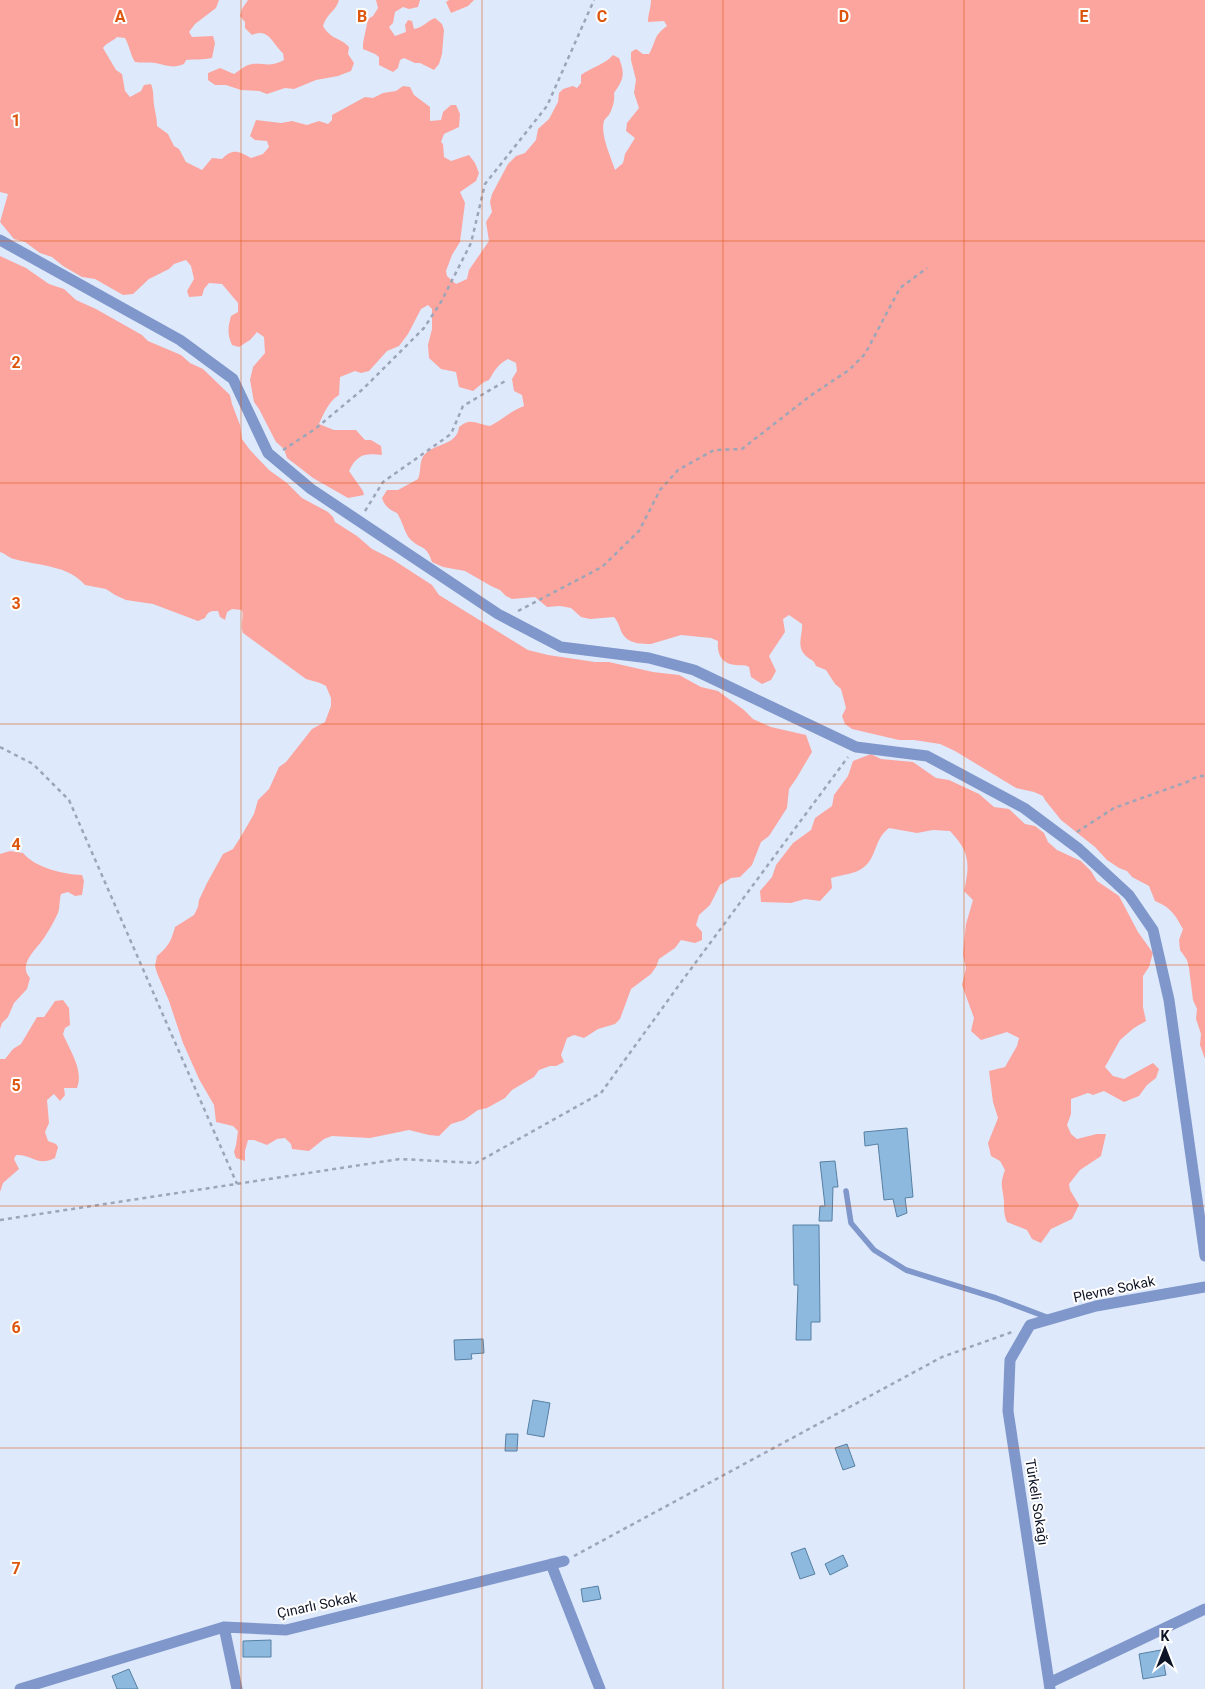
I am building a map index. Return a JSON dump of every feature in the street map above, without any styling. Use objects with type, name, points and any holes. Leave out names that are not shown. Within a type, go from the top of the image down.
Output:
[{"type":"street","points":[[0,240],[180,340],[233,379],[268,453],[311,488],[506,618],[561,646],[649,658],[694,670],[856,747],[927,756],[1024,808],[1066,840],[1129,895],[1153,930],[1169,1000],[1205,1256]]},
{"type":"street","name":"Plevne Sokak","points":[[1030,1325],[1096,1306],[1205,1287]]},
{"type":"street","name":"Türkeli Sokağı","points":[[1030,1325],[1010,1360],[1008,1411],[1050,1686]]},
{"type":"street","name":"Çınarlı Sokak","points":[[20,1689],[224,1627],[286,1630],[564,1561]]},
{"type":"street","points":[[551,1564],[600,1689]]},
{"type":"street","points":[[1050,1686],[1205,1609]]},
{"type":"street","points":[[224,1627],[237,1689]]},
{"type":"lane","points":[[846,1191],[851,1223],[874,1250],[906,1270],[996,1298],[1051,1319]]},
{"type":"path","points":[[273,456],[315,429],[363,389],[424,328],[441,302],[471,243],[485,184],[547,106],[594,0]]},
{"type":"path","points":[[506,618],[602,567],[639,531],[660,490],[678,470],[714,450],[742,449],[810,396],[849,370],[865,354],[900,288],[927,268]]},
{"type":"path","points":[[358,520],[383,482],[451,434],[463,406],[507,380]]},
{"type":"path","points":[[0,747],[33,764],[70,800],[237,1184]]},
{"type":"path","points":[[0,1220],[400,1159],[476,1163],[601,1093],[856,747]]},
{"type":"path","points":[[1066,840],[1114,808],[1187,782],[1198,776],[1205,776]]},
{"type":"path","points":[[564,1561],[942,1357],[1030,1325]]},
{"type":"shaded area","points":[[0,0],[219,0],[216,8],[195,24],[189,32],[192,37],[213,36],[215,43],[212,58],[186,60],[184,64],[176,66],[135,62],[125,38],[117,37],[103,48],[116,70],[122,74],[125,91],[130,97],[141,91],[144,85],[151,84],[157,126],[168,134],[186,162],[202,170],[212,158],[222,159],[232,152],[239,152],[251,158],[263,154],[269,147],[267,141],[255,140],[250,136],[256,120],[281,123],[292,121],[307,125],[319,121],[328,124],[332,120],[332,115],[365,97],[373,98],[383,93],[396,91],[403,86],[410,87],[414,95],[430,107],[430,121],[441,120],[443,112],[451,105],[456,105],[460,114],[459,127],[444,134],[441,142],[443,144],[444,157],[451,161],[469,155],[479,173],[476,181],[460,192],[465,203],[460,242],[452,255],[446,271],[447,276],[456,284],[467,279],[469,270],[489,241],[486,222],[492,212],[490,202],[492,194],[508,164],[516,156],[525,153],[536,140],[538,129],[549,119],[558,102],[559,93],[563,89],[573,86],[577,88],[581,83],[581,75],[613,55],[619,58],[622,76],[620,84],[614,93],[612,109],[604,121],[603,133],[615,170],[623,163],[625,154],[635,138],[626,131],[627,123],[639,108],[634,93],[636,80],[631,52],[636,49],[643,54],[649,54],[657,36],[667,26],[664,21],[648,22],[651,0],[1205,0],[1205,1059],[1200,1045],[1201,1034],[1196,1019],[1197,1009],[1193,1000],[1189,968],[1187,960],[1180,950],[1179,940],[1183,929],[1172,912],[1155,901],[1149,886],[1107,860],[1095,847],[1061,820],[1043,796],[1016,788],[940,744],[899,740],[852,729],[845,724],[842,716],[846,708],[841,689],[835,684],[826,670],[816,666],[802,651],[800,644],[802,624],[789,615],[783,619],[785,632],[769,656],[776,671],[771,680],[762,684],[751,677],[749,667],[727,663],[723,660],[719,654],[718,641],[711,638],[681,635],[651,644],[636,643],[624,636],[614,617],[590,619],[581,617],[571,608],[560,606],[547,607],[535,597],[512,599],[500,590],[465,571],[443,567],[432,562],[425,549],[408,537],[397,513],[384,503],[382,498],[387,490],[398,490],[418,479],[421,462],[426,453],[455,437],[459,427],[463,424],[474,422],[490,426],[524,406],[522,395],[514,391],[512,379],[517,371],[516,363],[508,359],[497,368],[489,380],[473,391],[459,387],[456,372],[441,369],[429,358],[428,345],[432,329],[432,309],[428,305],[421,309],[408,334],[399,346],[387,351],[369,371],[361,373],[355,371],[340,377],[339,395],[330,404],[319,424],[334,430],[356,430],[365,440],[371,440],[381,446],[382,455],[371,454],[362,456],[352,465],[349,471],[364,495],[348,498],[313,478],[287,458],[284,449],[276,442],[254,402],[250,380],[253,367],[265,353],[264,337],[257,332],[250,340],[239,347],[232,345],[229,337],[229,327],[231,316],[238,312],[238,303],[222,284],[209,283],[204,289],[202,296],[189,297],[187,291],[194,279],[191,266],[186,260],[174,264],[169,269],[149,279],[133,294],[123,295],[95,279],[82,277],[52,257],[40,253],[25,242],[14,239],[0,222],[8,194],[0,192]]},
{"type":"shaded area","points":[[248,0],[339,0],[323,26],[329,34],[349,47],[348,54],[354,63],[351,71],[338,76],[316,80],[294,89],[285,88],[267,94],[259,91],[241,90],[226,85],[215,85],[208,80],[208,73],[220,68],[234,74],[248,65],[273,64],[284,60],[283,53],[267,35],[258,33],[252,35],[245,28],[245,22],[240,16]]},
{"type":"shaded area","points":[[376,0],[420,0],[418,7],[409,9],[403,7],[395,12],[393,23],[389,27],[395,36],[406,32],[405,25],[408,20],[412,21],[414,29],[435,18],[442,24],[444,30],[442,54],[439,64],[434,70],[404,58],[400,60],[398,68],[393,72],[379,65],[379,57],[363,49],[368,19],[373,16],[378,8]]},
{"type":"shaded area","points":[[449,0],[474,0],[468,6],[451,13],[446,2]]},
{"type":"shaded area","points":[[0,256],[26,268],[49,284],[64,289],[76,300],[142,335],[148,341],[181,355],[190,363],[203,369],[230,395],[240,425],[242,439],[269,470],[287,483],[302,498],[328,512],[335,522],[357,536],[372,549],[392,559],[432,585],[439,595],[528,650],[548,655],[595,662],[609,662],[653,672],[679,675],[701,687],[718,691],[753,719],[771,727],[806,735],[812,752],[789,789],[787,808],[769,836],[761,842],[752,865],[740,877],[731,878],[720,885],[710,905],[699,915],[696,925],[702,932],[702,940],[695,943],[681,940],[675,948],[659,959],[651,974],[631,989],[620,1019],[615,1024],[598,1029],[584,1038],[574,1035],[567,1038],[561,1055],[564,1062],[539,1070],[534,1077],[512,1090],[505,1098],[487,1108],[478,1110],[464,1120],[451,1124],[439,1136],[409,1130],[370,1138],[332,1136],[324,1139],[309,1151],[292,1149],[291,1144],[285,1138],[277,1139],[267,1145],[254,1140],[248,1140],[245,1161],[236,1158],[234,1152],[238,1131],[233,1126],[216,1122],[214,1105],[199,1079],[183,1043],[157,973],[155,966],[157,956],[169,943],[175,927],[194,915],[207,883],[223,854],[233,849],[254,814],[258,800],[269,789],[279,767],[286,762],[312,729],[325,722],[331,706],[331,698],[326,686],[306,679],[243,633],[242,610],[232,609],[227,612],[225,620],[220,617],[218,611],[212,611],[205,618],[198,621],[153,604],[126,600],[106,589],[85,585],[70,573],[12,558],[0,552]]},
{"type":"shaded area","points":[[871,754],[881,759],[913,762],[936,778],[949,780],[979,794],[994,807],[1009,809],[1025,824],[1035,826],[1044,833],[1048,842],[1057,850],[1081,861],[1091,871],[1097,881],[1119,896],[1138,932],[1153,953],[1149,967],[1143,976],[1143,1007],[1146,1021],[1120,1040],[1105,1067],[1113,1076],[1124,1079],[1153,1063],[1159,1069],[1156,1078],[1147,1085],[1139,1096],[1124,1102],[1104,1091],[1093,1095],[1088,1093],[1071,1099],[1071,1114],[1067,1125],[1071,1134],[1077,1139],[1097,1134],[1106,1134],[1101,1156],[1080,1170],[1069,1184],[1070,1190],[1079,1205],[1072,1219],[1051,1229],[1041,1243],[1032,1239],[1027,1230],[1007,1222],[1004,1213],[1002,1186],[1005,1170],[1000,1161],[991,1156],[988,1143],[998,1118],[993,1102],[989,1071],[1005,1067],[1017,1046],[1019,1038],[1007,1032],[981,1040],[971,1031],[974,1018],[962,985],[966,968],[963,955],[966,924],[973,900],[964,891],[967,859],[957,838],[950,831],[933,830],[917,833],[889,828],[881,837],[868,863],[857,871],[831,878],[832,888],[820,901],[805,899],[791,903],[761,902],[760,891],[772,877],[776,865],[793,843],[811,830],[815,818],[832,806],[834,795],[848,776],[853,761]]},
{"type":"shaded area","points":[[10,851],[23,853],[35,863],[50,869],[82,875],[84,881],[82,895],[75,896],[68,892],[61,894],[59,911],[55,920],[27,962],[27,973],[30,978],[27,989],[14,1003],[0,1029],[0,854]]},
{"type":"shaded area","points":[[63,1000],[69,1008],[70,1025],[65,1028],[63,1034],[75,1061],[79,1081],[77,1088],[64,1088],[65,1095],[60,1101],[54,1094],[47,1100],[49,1123],[45,1132],[48,1141],[56,1144],[58,1147],[55,1158],[39,1161],[26,1156],[16,1155],[14,1159],[19,1169],[3,1183],[0,1192],[0,1059],[5,1059],[13,1049],[21,1044],[37,1017],[44,1017],[55,1001]]},
{"type":"building","points":[[907,1128],[913,1197],[905,1198],[907,1213],[897,1217],[893,1199],[884,1200],[878,1144],[865,1146],[864,1132]]},
{"type":"building","points":[[835,1161],[838,1187],[833,1187],[832,1221],[819,1221],[820,1206],[825,1206],[820,1162]]},
{"type":"building","points":[[793,1225],[819,1225],[820,1322],[811,1322],[811,1340],[796,1340],[798,1285],[794,1285]]},
{"type":"building","points":[[483,1339],[484,1353],[471,1354],[472,1359],[455,1360],[454,1340]]},
{"type":"building","points":[[533,1400],[550,1403],[544,1437],[527,1434]]},
{"type":"building","points":[[506,1434],[518,1434],[517,1451],[505,1451]]},
{"type":"building","points":[[847,1444],[855,1466],[843,1470],[835,1448]]},
{"type":"building","points":[[805,1548],[815,1574],[800,1579],[791,1553]]},
{"type":"building","points":[[843,1555],[848,1566],[830,1575],[825,1564]]},
{"type":"building","points":[[598,1586],[601,1599],[583,1602],[581,1589]]},
{"type":"building","points":[[271,1640],[271,1657],[243,1657],[243,1641]]},
{"type":"building","points":[[1161,1650],[1166,1675],[1143,1679],[1139,1654]]},
{"type":"building","points":[[129,1669],[138,1689],[117,1689],[112,1676]]}]
